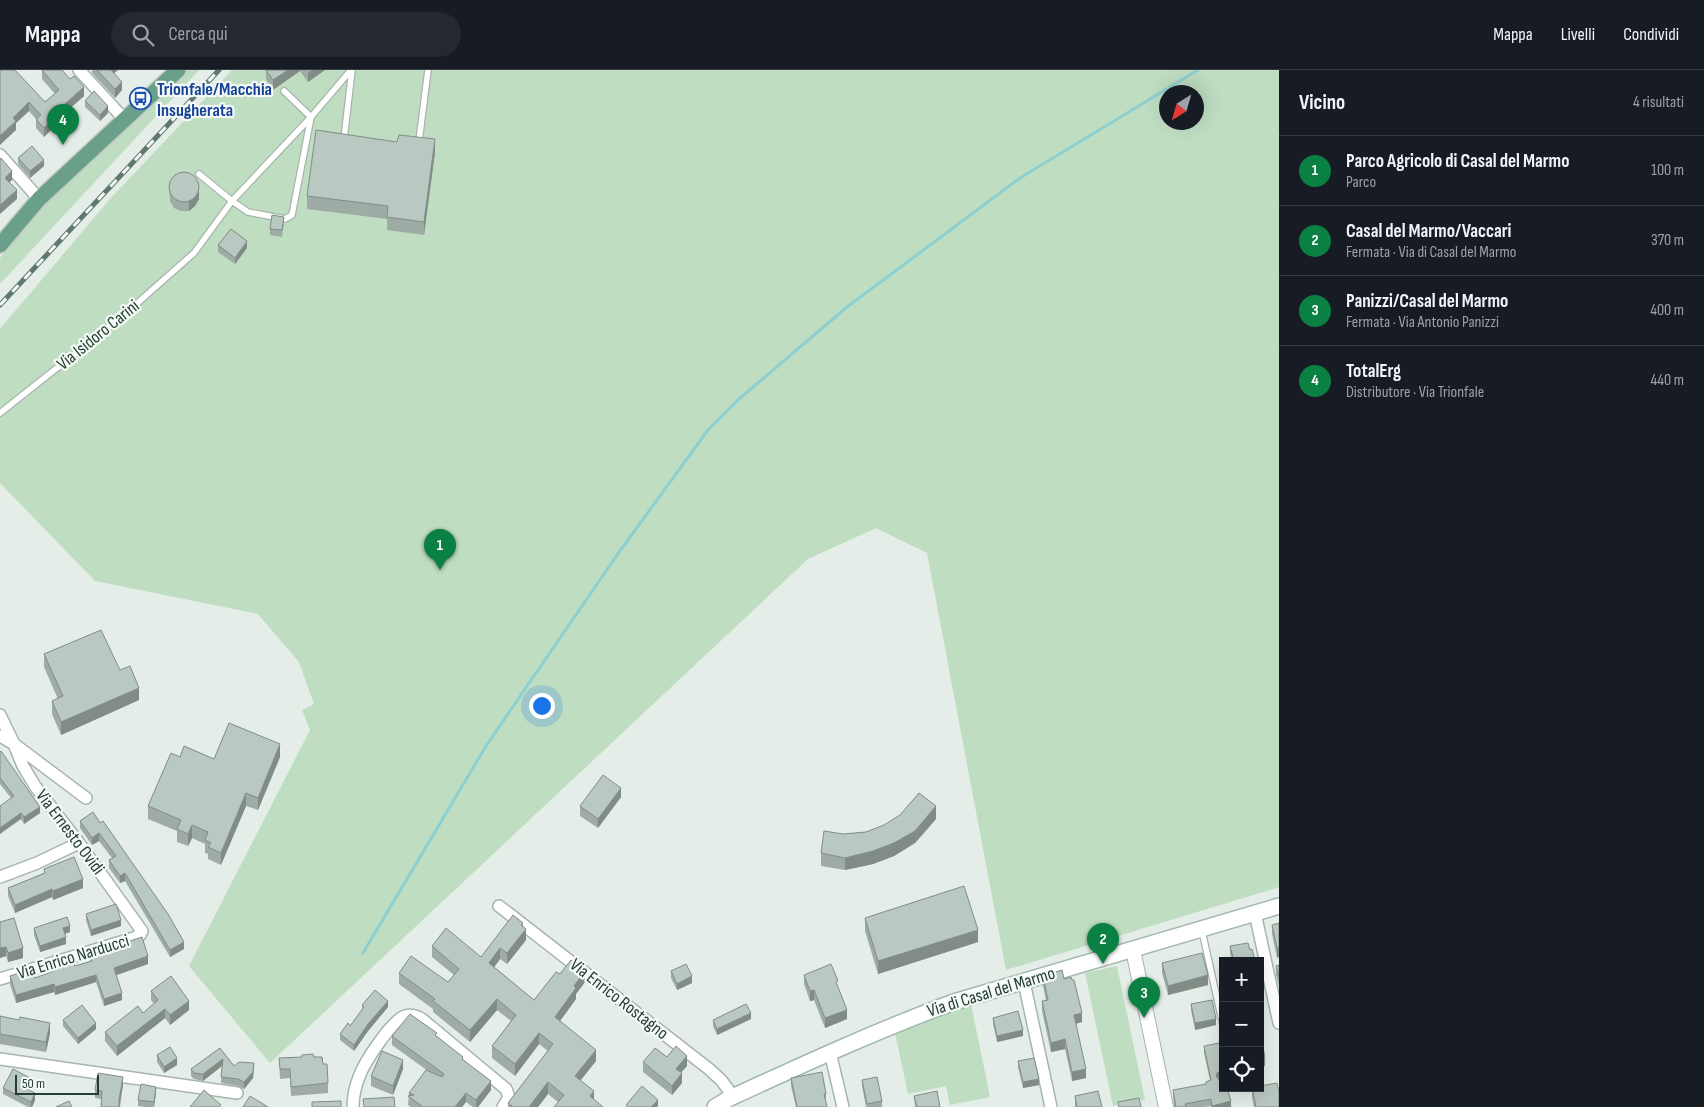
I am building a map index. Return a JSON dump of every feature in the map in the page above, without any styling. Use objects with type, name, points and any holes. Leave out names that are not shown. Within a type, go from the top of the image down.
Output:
[{"type":"main road","points":[[0,245],[39,199],[178,70]]},
{"type":"main road","name":"Via di Casal del Marmo","points":[[715,1107],[830,1052],[946,1005],[1279,906]]},
{"type":"street","points":[[79,70],[125,120]]},
{"type":"street","points":[[0,156],[39,199]]},
{"type":"street","name":"Via Ernesto Ovidi","points":[[0,715],[23,766],[32,781],[142,930]]},
{"type":"street","points":[[0,736],[14,744],[86,798]]},
{"type":"street","points":[[0,877],[37,863],[79,843]]},
{"type":"street","name":"Via Enrico Rostagno","points":[[500,906],[713,1072],[725,1084],[735,1099]]},
{"type":"street","points":[[1255,913],[1279,1024]]},
{"type":"street","name":"Via Enrico Narducci","points":[[0,979],[134,938],[140,935],[142,930]]},
{"type":"street","points":[[1133,950],[1166,1107]]},
{"type":"street","points":[[1024,982],[1051,1107]]},
{"type":"street","points":[[353,1107],[356,1084],[365,1064],[394,1025],[408,1015],[416,1016],[423,1020],[506,1089],[509,1097],[503,1107]]},
{"type":"street","points":[[830,1052],[843,1107]]},
{"type":"street","points":[[0,1059],[237,1093]]},
{"type":"lane","name":"Via Isidoro Carini","points":[[0,413],[125,314],[194,253],[232,201],[311,117],[352,70]]},
{"type":"lane","points":[[344,139],[352,70]]},
{"type":"lane","points":[[419,141],[428,70]]},
{"type":"lane","points":[[199,174],[248,212],[285,219],[292,215],[311,117],[284,91]]},
{"type":"lane","points":[[1201,929],[1219,1008]]},
{"type":"green space","points":[[188,70],[199,70],[0,284],[0,258],[21,230],[51,198]]},
{"type":"green space","points":[[232,70],[1279,70],[1279,887],[1006,970],[927,553],[876,528],[808,559],[270,1063],[189,966],[310,730],[302,710],[314,704],[299,662],[258,614],[95,581],[0,483],[0,329],[110,199]]},
{"type":"green space","points":[[1117,966],[1145,1100],[1113,1106],[1085,973]]},
{"type":"green space","points":[[971,1004],[990,1097],[950,1105],[946,1086],[908,1094],[895,1033]]},
{"type":"building","points":[[0,70],[15,70],[45,102],[59,90],[42,70],[62,70],[70,79],[74,76],[84,87],[57,111],[59,113],[44,128],[36,119],[41,115],[29,102],[13,118],[16,121],[0,136]]},
{"type":"building","points":[[97,70],[111,70],[122,82],[115,89]]},
{"type":"building","points":[[266,70],[288,70],[273,80]]},
{"type":"building","points":[[94,91],[108,106],[100,115],[85,101]]},
{"type":"building","points":[[316,130],[397,142],[399,135],[435,139],[424,222],[387,217],[388,206],[307,196]]},
{"type":"building","points":[[32,146],[44,160],[30,171],[18,158]]},
{"type":"building","points":[[1,158],[12,171],[5,178],[17,190],[0,205],[0,160]]},
{"type":"building","points":[[184,172],[190,173],[198,181],[198,193],[190,201],[184,202],[178,201],[170,193],[169,187],[170,181],[178,173]]},
{"type":"building","points":[[272,215],[284,217],[282,230],[270,229]]},
{"type":"building","points":[[231,229],[247,241],[235,258],[218,245]]},
{"type":"building","points":[[101,630],[120,670],[130,666],[139,688],[61,722],[52,701],[63,696],[44,654]]},
{"type":"building","points":[[229,723],[280,744],[258,798],[246,793],[221,853],[208,847],[211,843],[205,840],[208,832],[192,825],[188,834],[177,829],[181,820],[148,806],[171,753],[180,757],[184,746],[214,759]]},
{"type":"building","points":[[1,751],[40,807],[24,817],[21,813],[0,828],[0,806],[14,796],[0,778]]},
{"type":"building","points":[[603,775],[621,788],[598,819],[580,806]]},
{"type":"building","points":[[919,793],[936,806],[915,831],[894,843],[873,851],[845,858],[821,853],[824,831],[843,834],[866,832],[884,825],[900,815]]},
{"type":"building","points":[[93,812],[100,823],[103,821],[168,914],[184,942],[170,950],[125,873],[120,876],[109,860],[116,856],[99,833],[92,838],[80,821]]},
{"type":"building","points":[[74,857],[83,879],[53,891],[52,889],[15,905],[8,888],[45,873],[44,869]]},
{"type":"building","points":[[964,886],[978,930],[878,961],[865,918]]},
{"type":"building","points":[[116,904],[121,920],[91,930],[86,914]]},
{"type":"building","points":[[513,915],[523,923],[521,925],[526,929],[507,953],[500,948],[489,963],[534,1000],[556,972],[560,974],[571,960],[585,971],[574,986],[576,988],[555,1017],[596,1050],[575,1076],[594,1091],[590,1096],[603,1107],[554,1107],[564,1095],[548,1082],[529,1107],[511,1107],[508,1103],[553,1044],[539,1033],[515,1064],[492,1046],[516,1015],[497,999],[470,1030],[433,1001],[435,999],[399,973],[411,956],[448,982],[459,969],[432,946],[446,928],[481,957]]},
{"type":"building","points":[[67,917],[70,926],[63,928],[66,937],[40,946],[34,928]]},
{"type":"building","points":[[14,918],[23,948],[8,953],[6,947],[0,948],[0,922]]},
{"type":"building","points":[[1279,923],[1279,948],[1277,948],[1272,925]]},
{"type":"building","points":[[142,937],[148,956],[114,968],[122,993],[104,999],[96,975],[55,987],[54,984],[16,995],[10,976],[32,969],[35,978],[54,971],[52,966],[73,960],[75,966],[92,961],[90,956],[122,946],[121,944]]},
{"type":"building","points":[[1248,943],[1254,957],[1233,957],[1230,946]]},
{"type":"building","points":[[1202,953],[1208,975],[1168,986],[1162,963]]},
{"type":"building","points":[[686,964],[692,976],[677,984],[671,971]]},
{"type":"building","points":[[831,964],[847,1010],[825,1018],[814,990],[810,991],[804,975]]},
{"type":"building","points":[[1279,965],[1279,976],[1276,966]]},
{"type":"building","points":[[1062,970],[1064,979],[1071,977],[1074,980],[1082,1013],[1074,1015],[1086,1069],[1072,1072],[1065,1039],[1051,1043],[1042,1001],[1048,1000],[1043,976]]},
{"type":"building","points":[[171,976],[189,1001],[170,1015],[165,1009],[117,1046],[105,1032],[138,1006],[143,1013],[158,1000],[151,991]]},
{"type":"building","points":[[375,990],[388,1001],[368,1024],[354,1045],[340,1034],[348,1023],[350,1026],[364,1007],[362,1005]]},
{"type":"building","points":[[1212,1000],[1216,1019],[1195,1023],[1191,1004]]},
{"type":"building","points":[[746,1004],[751,1013],[717,1029],[713,1020]]},
{"type":"building","points":[[82,1005],[96,1023],[78,1038],[63,1020]]},
{"type":"building","points":[[1018,1011],[1023,1030],[997,1036],[993,1018]]},
{"type":"building","points":[[410,1014],[437,1033],[435,1035],[491,1081],[476,1100],[466,1093],[455,1107],[423,1107],[408,1096],[414,1095],[409,1093],[426,1070],[442,1077],[444,1074],[392,1036]]},
{"type":"building","points":[[0,1016],[19,1020],[20,1017],[50,1023],[46,1042],[0,1034]]},
{"type":"building","points":[[1219,1043],[1219,1072],[1216,1076],[1219,1080],[1219,1092],[1228,1092],[1231,1101],[1212,1106],[1211,1099],[1185,1104],[1186,1107],[1176,1107],[1173,1090],[1206,1084],[1206,1082],[1211,1080],[1204,1046]]},
{"type":"building","points":[[676,1046],[687,1056],[676,1069],[682,1073],[672,1086],[643,1062],[655,1048],[667,1057]]},
{"type":"building","points":[[170,1047],[177,1058],[164,1067],[157,1055]]},
{"type":"building","points":[[220,1048],[234,1066],[239,1062],[254,1063],[253,1072],[244,1082],[238,1079],[221,1077],[223,1059],[203,1074],[194,1073],[191,1069]]},
{"type":"building","points":[[382,1051],[403,1060],[393,1086],[371,1076]]},
{"type":"building","points":[[313,1054],[314,1057],[322,1057],[323,1064],[327,1064],[328,1083],[291,1087],[290,1069],[280,1069],[279,1058],[302,1057],[302,1055]]},
{"type":"building","points":[[1034,1058],[1039,1079],[1023,1082],[1018,1061]]},
{"type":"building","points":[[13,1069],[32,1079],[27,1089],[35,1093],[31,1102],[3,1088]]},
{"type":"building","points":[[822,1072],[827,1107],[797,1107],[791,1078]]},
{"type":"building","points":[[98,1073],[123,1077],[119,1107],[101,1107],[102,1091],[95,1090]]},
{"type":"building","points":[[877,1077],[882,1101],[867,1104],[862,1080]]},
{"type":"building","points":[[1277,1083],[1279,1107],[1256,1107],[1253,1092],[1264,1092],[1264,1085]]},
{"type":"building","points":[[141,1084],[156,1087],[154,1102],[138,1100]]},
{"type":"building","points":[[642,1086],[658,1100],[651,1107],[628,1107],[626,1105]]},
{"type":"building","points":[[204,1090],[221,1105],[219,1107],[190,1107]]},
{"type":"building","points":[[937,1091],[940,1107],[917,1107],[914,1096]]},
{"type":"building","points":[[1098,1091],[1102,1107],[1077,1107],[1075,1096]]},
{"type":"building","points":[[250,1096],[268,1107],[243,1107]]},
{"type":"building","points":[[394,1097],[395,1107],[364,1107],[363,1099]]},
{"type":"building","points":[[1139,1098],[1141,1107],[1119,1107],[1118,1102]]},
{"type":"building","points":[[69,1101],[72,1107],[56,1107]]},
{"type":"building","points":[[341,1101],[341,1107],[312,1107],[312,1102]]},
{"type":"waterway","points":[[363,953],[486,746],[617,555],[708,430],[739,399],[847,307],[1020,178],[1198,70]]},
{"type":"railway","points":[[0,305],[219,70]]},
{"type":"place","name":"Trionfale/Macchia Insugherata","points":[[141,99]]},
{"type":"place","name":"TotalErg","points":[[63,145]]},
{"type":"place","name":"Parco Agricolo di Casal del Marmo","points":[[440,570]]},
{"type":"place","name":"Casal del Marmo/Vaccari","points":[[1103,964]]},
{"type":"place","name":"Panizzi/Casal del Marmo","points":[[1144,1018]]}]
